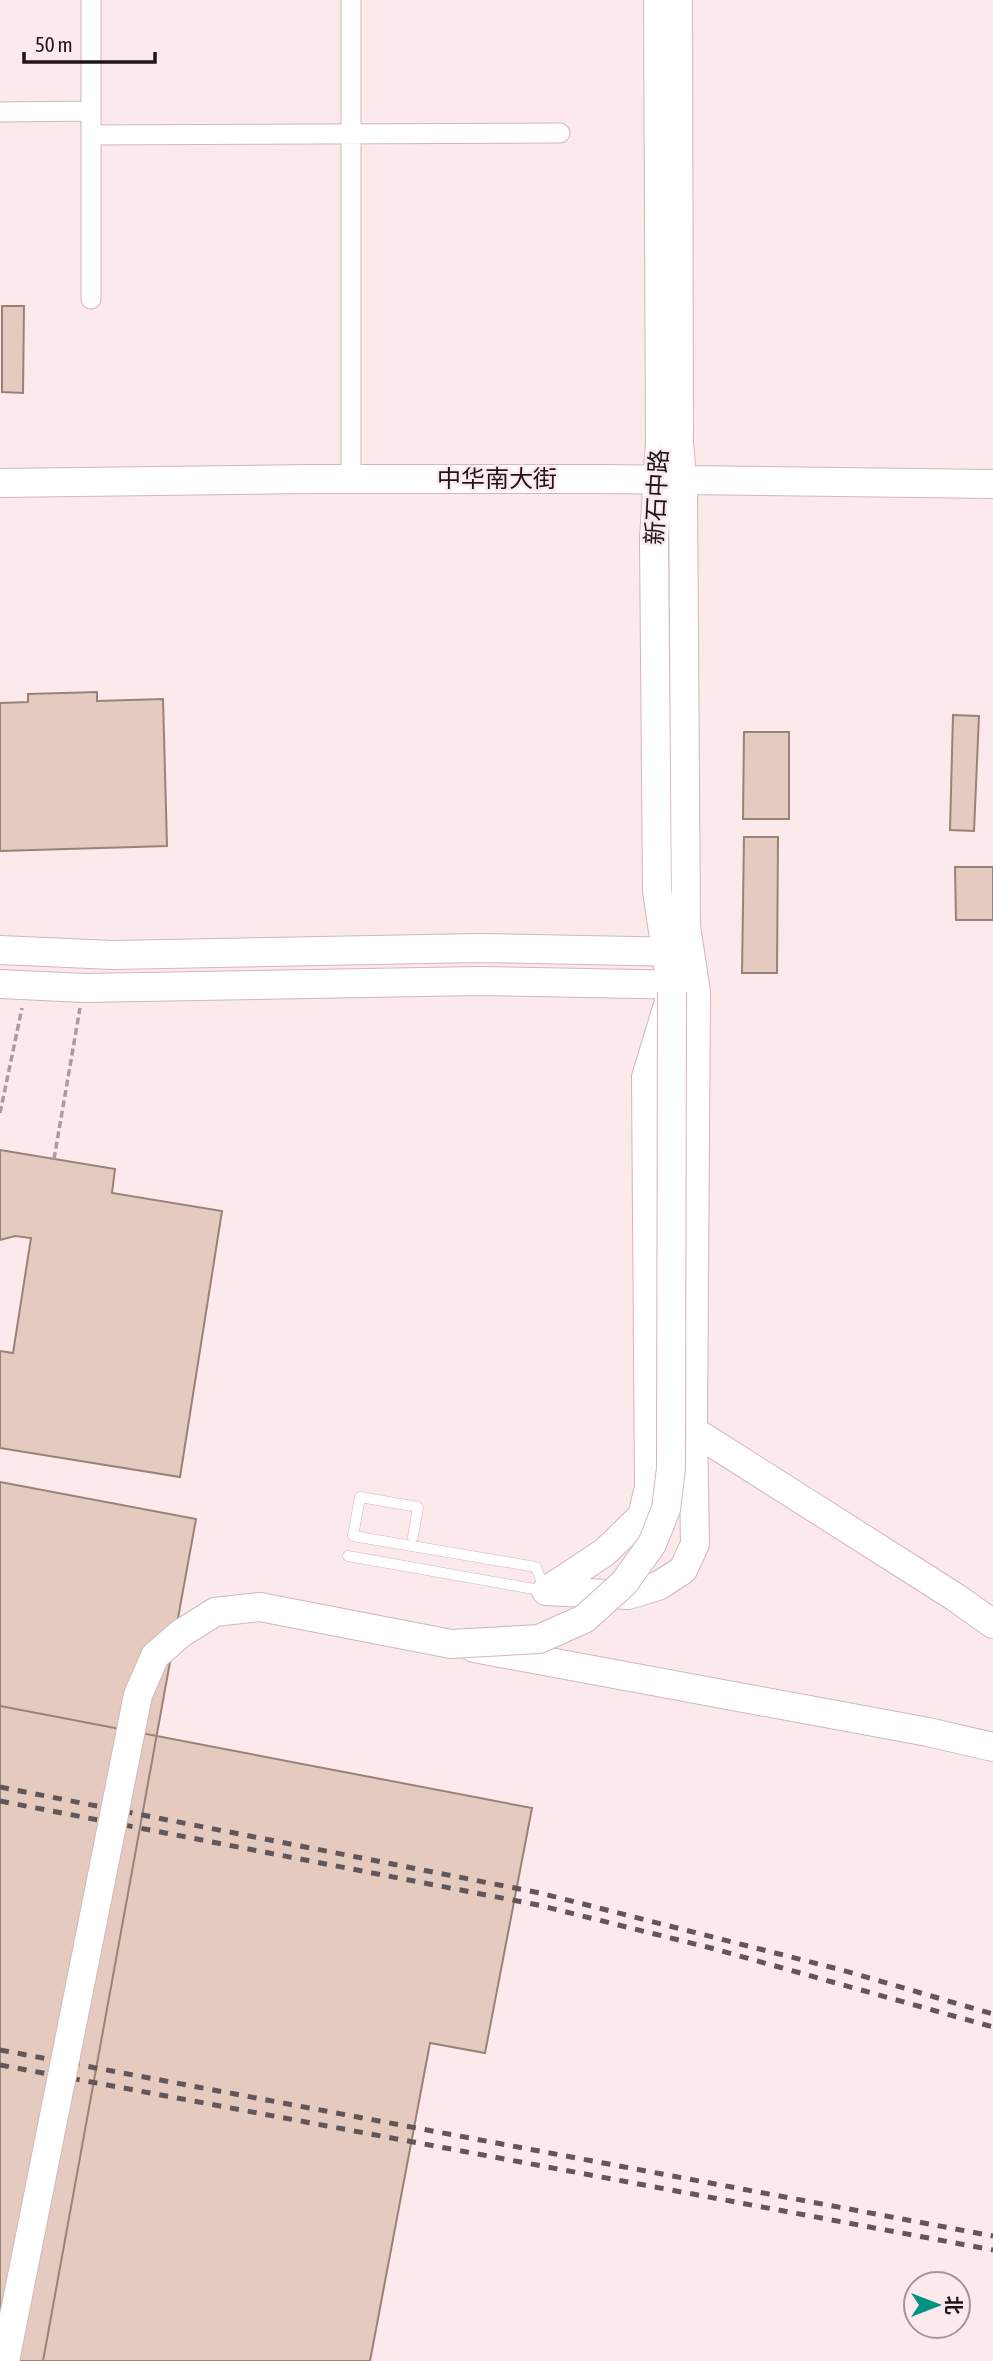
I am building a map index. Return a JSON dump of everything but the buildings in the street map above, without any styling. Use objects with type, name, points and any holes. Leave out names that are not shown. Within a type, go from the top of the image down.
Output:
[{"type":"main road","name":"新石中路","points":[[658,0],[681,943],[679,987]]},
{"type":"main road","name":"新石中路","points":[[670,472],[678,0]]},
{"type":"main road","name":"中华南大街","points":[[0,466],[670,472],[993,467]]},
{"type":"main road","name":"中华南大街","points":[[0,483],[351,470]]},
{"type":"main road","name":"中华南大街","points":[[670,472],[993,484]]},
{"type":"main road","points":[[0,950],[113,955],[681,943]]},
{"type":"main road","points":[[13,985],[84,988],[479,981],[679,987]]},
{"type":"main road","points":[[546,1591],[605,1552],[642,1516],[649,1488],[646,1077],[679,987]]},
{"type":"main road","points":[[546,1591],[628,1595],[658,1586],[683,1570],[695,1544],[679,987]]},
{"type":"main road","points":[[451,1644],[539,1639],[584,1619],[624,1583],[652,1544],[666,1509],[671,1454],[679,987]]},
{"type":"main road","points":[[649,1408],[693,1429],[993,1624]]},
{"type":"main road","points":[[5,2361],[138,1695],[155,1656],[180,1634],[215,1612],[260,1608],[928,1732],[993,1748]]},
{"type":"street","points":[[91,0],[91,299]]},
{"type":"street","points":[[351,0],[351,470]]},
{"type":"street","points":[[0,112],[91,111]]},
{"type":"street","points":[[91,135],[560,133]]},
{"type":"lane","points":[[412,1536],[418,1507],[360,1497],[353,1536],[536,1567],[546,1591]]},
{"type":"lane","points":[[348,1556],[546,1591]]},
{"type":"path","points":[[0,1113],[13,985]]},
{"type":"path","points":[[54,1159],[84,988]]},
{"type":"railway","points":[[0,1787],[540,1893],[842,1970],[993,2014]]},
{"type":"railway","points":[[0,1801],[538,1905],[711,1948],[993,2027]]},
{"type":"railway","points":[[0,2050],[993,2236]]},
{"type":"railway","points":[[0,2065],[993,2250]]}]
